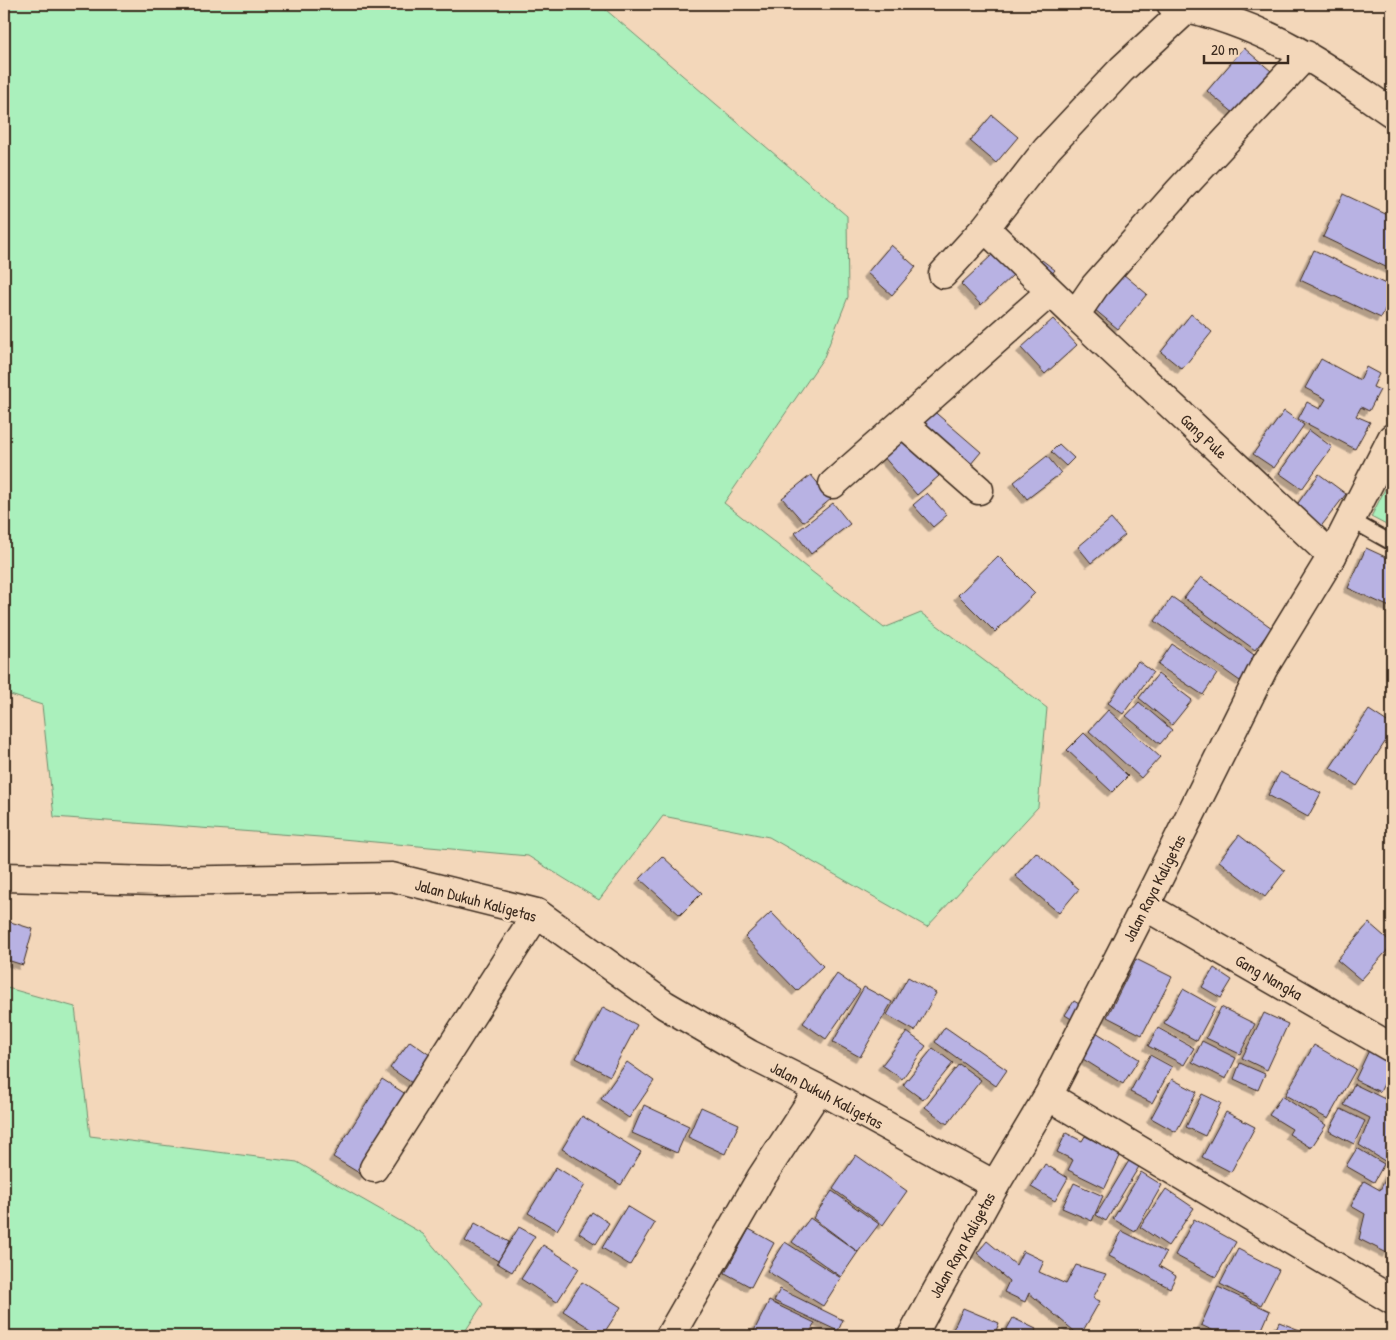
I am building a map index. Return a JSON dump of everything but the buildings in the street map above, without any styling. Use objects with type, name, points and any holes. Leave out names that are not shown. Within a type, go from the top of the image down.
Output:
[{"type":"street","points":[[943,274],[985,228],[1053,142],[1178,6],[1255,30],[1306,56],[1392,113]]},
{"type":"street","points":[[1075,315],[1095,286],[1172,198],[1306,56]]},
{"type":"street","name":"Gang Pule","points":[[985,228],[1050,292],[1332,556]]},
{"type":"street","points":[[833,484],[1050,292]]},
{"type":"street","points":[[902,423],[979,490]]},
{"type":"street","name":"Jalan Raya Kaligetas","points":[[912,1336],[995,1185],[1048,1096],[1146,906],[1263,669],[1332,556],[1392,438]]},
{"type":"street","name":"Jalan Dukuh Kaligetas","points":[[4,877],[158,881],[392,877],[537,913],[665,1005],[749,1054],[819,1089],[995,1185]]},
{"type":"street","name":"Gang Nangka","points":[[1146,906],[1392,1048]]},
{"type":"street","points":[[374,1168],[537,913]]},
{"type":"street","points":[[670,1336],[761,1178],[819,1089]]},
{"type":"street","points":[[1048,1096],[1392,1300]]},
{"type":"lane","points":[[1351,520],[1392,543]]},
{"type":"green space","points":[[4,4],[599,4],[847,216],[848,297],[824,357],[724,503],[884,628],[921,613],[1047,708],[1038,807],[927,927],[769,837],[663,816],[599,900],[528,856],[320,837],[54,817],[42,705],[4,693]]},
{"type":"green space","points":[[1387,485],[1392,488],[1392,528],[1371,517]]},
{"type":"green space","points":[[4,987],[75,1007],[90,1136],[297,1162],[423,1234],[483,1304],[462,1336],[4,1336]]}]
